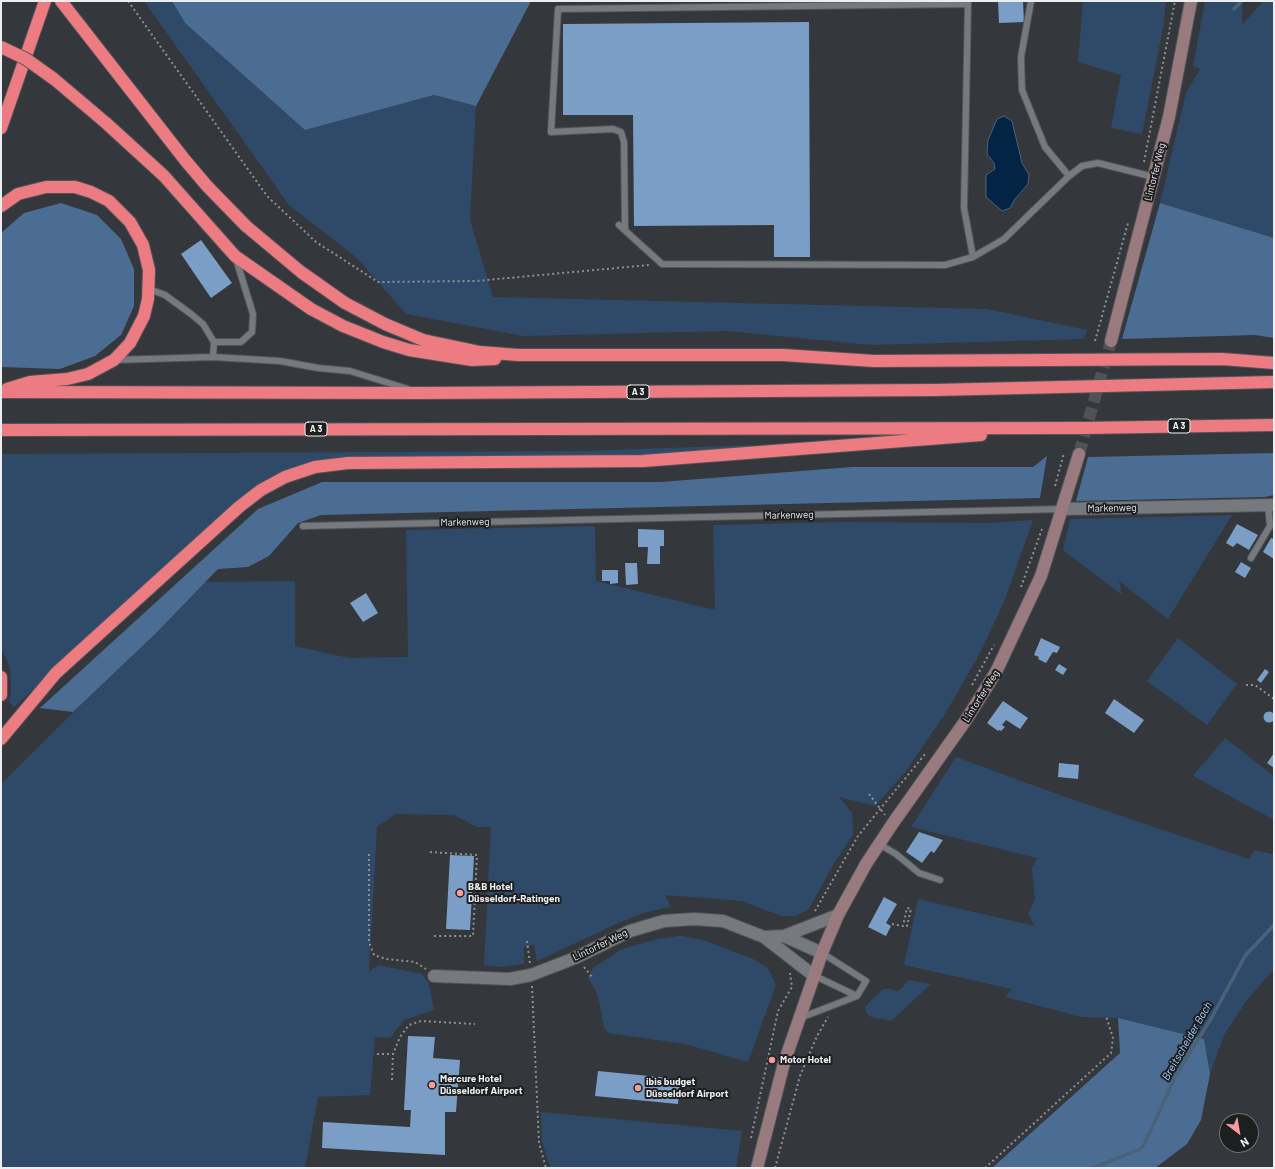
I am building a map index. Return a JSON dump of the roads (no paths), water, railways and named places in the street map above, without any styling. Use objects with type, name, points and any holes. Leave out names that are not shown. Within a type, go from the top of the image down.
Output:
[{"type":"highway","points":[[1,128],[45,1]]},
{"type":"highway","points":[[61,1],[207,186],[246,226],[301,272],[345,303],[423,340],[462,349],[518,355],[783,355],[874,361],[1222,359],[1274,363]]},
{"type":"highway","points":[[1,47],[26,59],[54,79],[106,123],[164,176],[235,256],[311,309],[343,326],[383,342],[431,354],[472,360],[518,355]]},
{"type":"highway","points":[[1,112],[11,99]]},
{"type":"highway","points":[[1,206],[18,194],[32,189],[60,186],[75,188],[105,199],[119,210],[137,233],[147,257],[149,289],[147,308],[141,326],[130,343],[114,360],[88,374],[67,379],[30,382],[1,391]]},
{"type":"highway","name":"A 3","points":[[1,391],[421,393],[927,390],[1274,382]]},
{"type":"highway","name":"A 3","points":[[1,430],[1083,428],[1274,425]]},
{"type":"highway","points":[[1,738],[56,673],[239,508],[261,490],[285,477],[315,467],[348,463],[643,461],[1083,428]]},
{"type":"highway","points":[[1,677],[1,695]]},
{"type":"main road","name":"Lintorfer Weg","points":[[1111,341],[1154,177],[1177,78],[1191,1]]},
{"type":"main road","name":"Lintorfer Weg","points":[[757,1168],[784,1063],[797,1020],[813,975],[838,915],[879,844],[966,720],[996,672],[1041,576],[1079,454]]},
{"type":"street","name":"Markenweg","points":[[1063,509],[1271,505]]},
{"type":"street","name":"Lintorfer Weg","points":[[764,937],[784,936],[838,915]]},
{"type":"street","name":"Lintorfer Weg","points":[[434,976],[510,979],[531,975],[575,958],[630,931],[664,921],[694,919],[723,921],[764,937],[813,975]]},
{"type":"street","name":"Lintorfer Weg","points":[[784,936],[822,952]]},
{"type":"lane","points":[[1031,1],[1020,57],[1022,90],[1045,147],[1069,176]]},
{"type":"lane","points":[[624,230],[624,142],[621,132],[613,129],[551,132],[558,9],[968,4],[964,208],[973,257]]},
{"type":"lane","points":[[619,225],[662,264],[945,265],[973,257],[1004,239],[1069,176],[1082,166],[1098,163],[1154,177]]},
{"type":"lane","points":[[214,342],[241,342],[252,332],[253,314],[235,256]]},
{"type":"lane","points":[[149,289],[165,295],[192,314],[203,324],[214,342],[213,357]]},
{"type":"lane","points":[[114,360],[213,357],[280,361],[318,368],[350,371],[421,393]]},
{"type":"lane","points":[[1250,558],[1270,526],[1271,505]]},
{"type":"lane","name":"Markenweg","points":[[303,526],[1063,509]]},
{"type":"lane","points":[[879,844],[896,854],[919,873],[940,880]]},
{"type":"lane","points":[[797,1020],[837,1002],[856,996],[866,980],[822,952]]},
{"type":"lane","points":[[813,975],[856,996]]},
{"type":"waterway","points":[[1234,9],[1242,1]]},
{"type":"waterway","name":"Breitscheider Bach","points":[[1093,1168],[1140,1149],[1144,1145],[1176,1075],[1212,1017],[1245,956],[1274,925]]},
{"type":"tunnel","points":[[1079,454],[1111,341]]},
{"type":"place","name":"B&B Hotel Düsseldorf-Ratingen","points":[[460,893]]},
{"type":"place","name":"Motor Hotel","points":[[772,1060]]},
{"type":"place","name":"Mercure Hotel Düsseldorf Airport","points":[[432,1085]]},
{"type":"place","name":"ibis budget Düsseldorf Airport","points":[[638,1088]]}]
